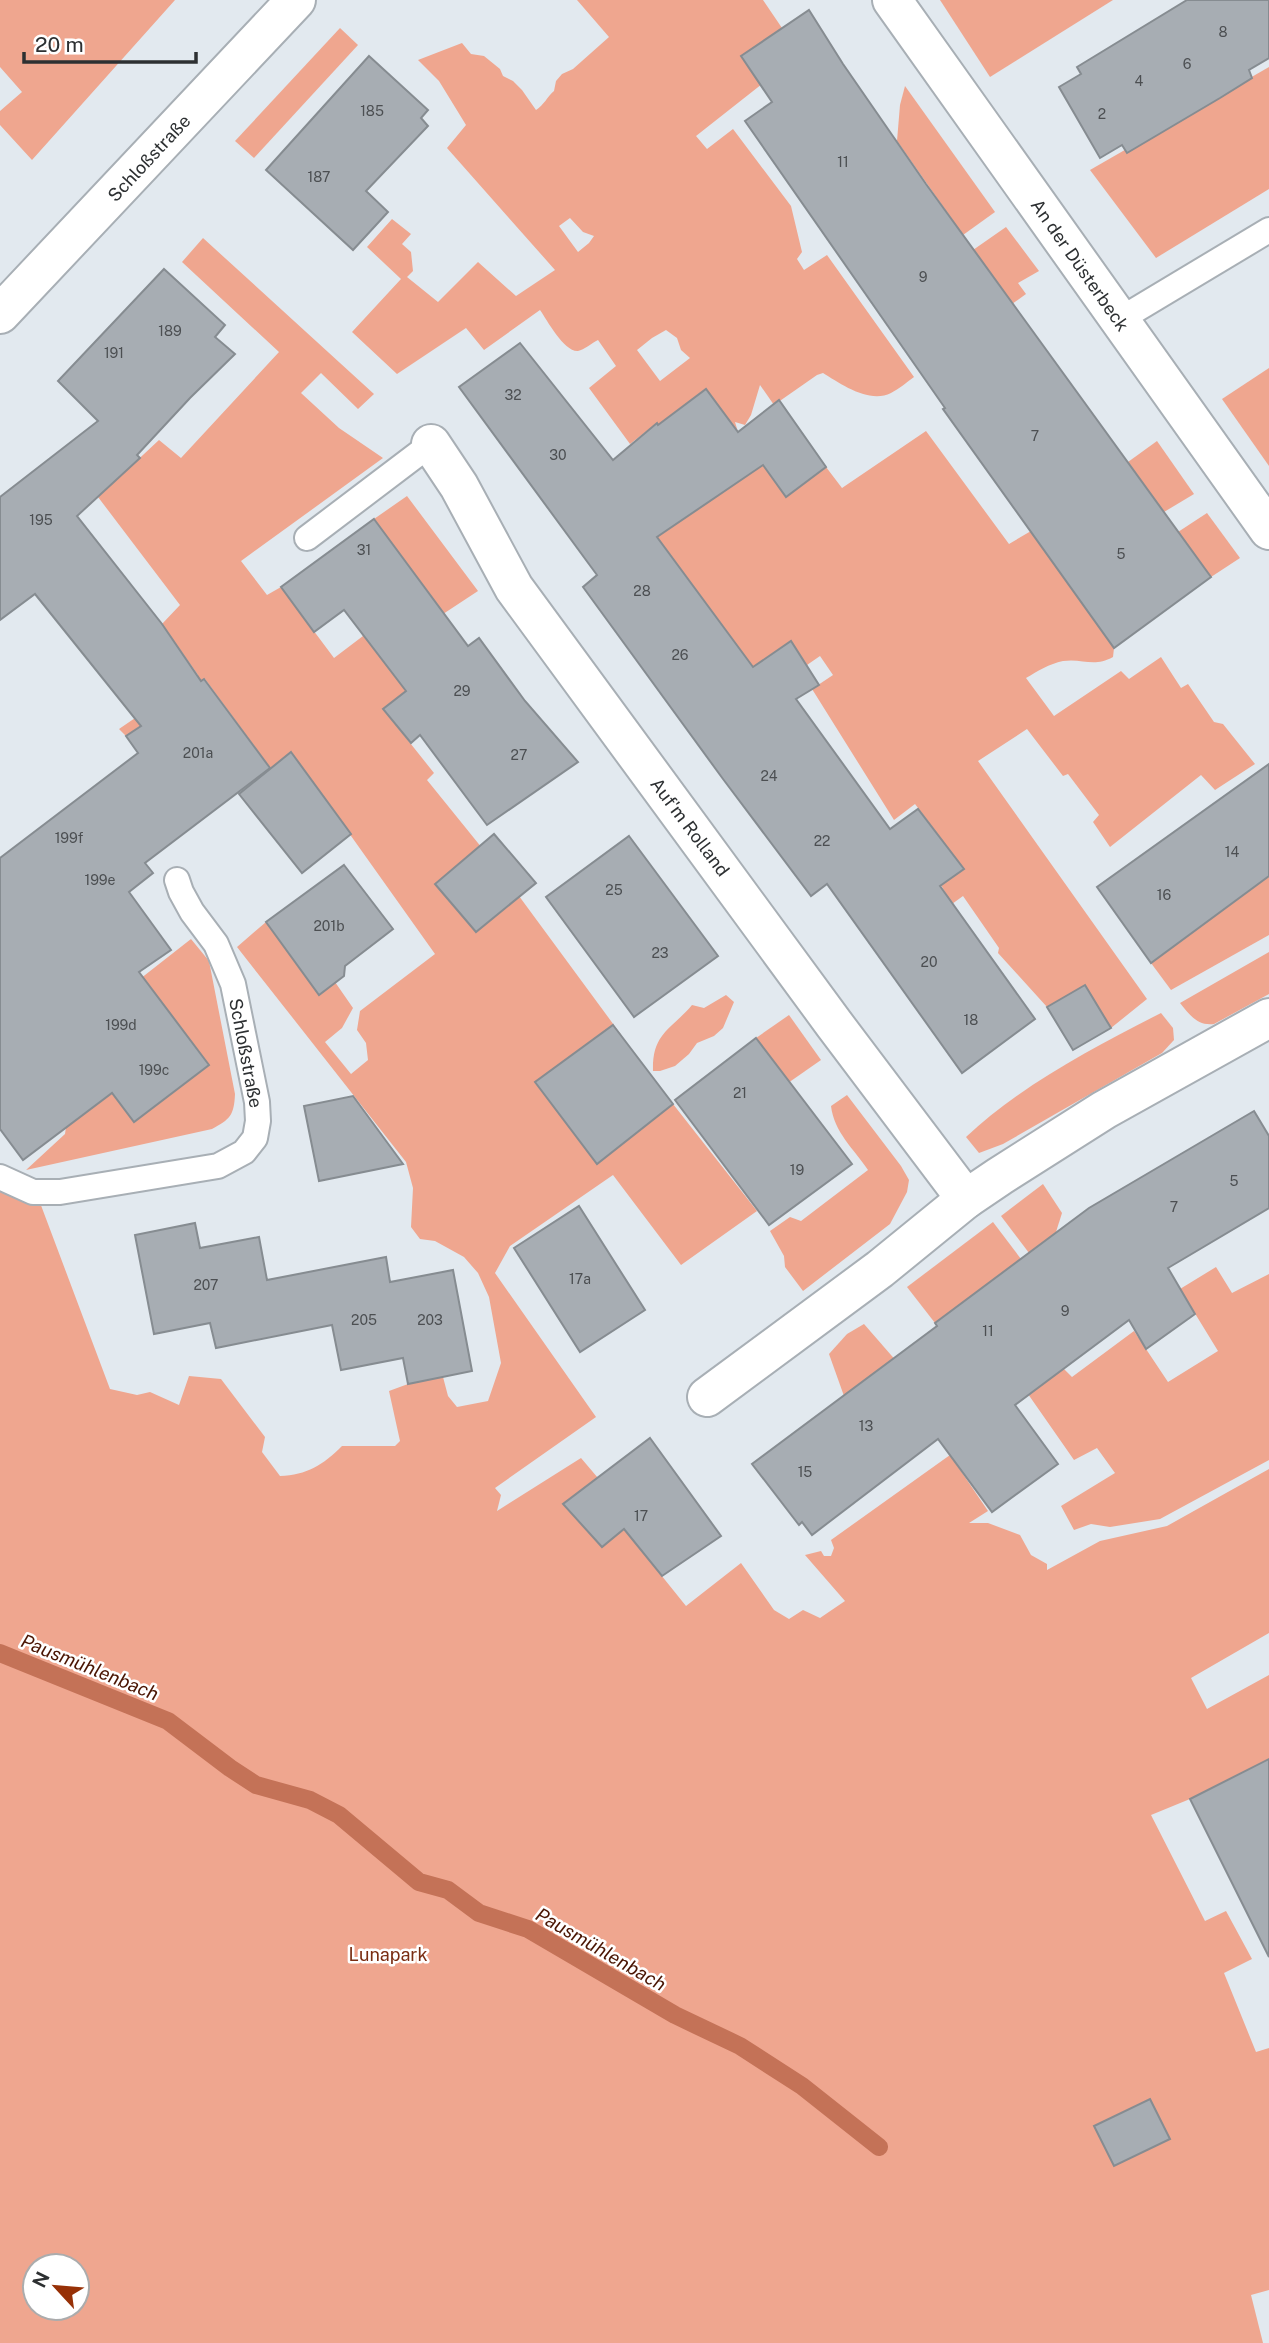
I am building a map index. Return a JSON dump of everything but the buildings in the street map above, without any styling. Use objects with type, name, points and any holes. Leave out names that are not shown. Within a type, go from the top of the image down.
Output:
[{"type":"street","name":"Schloßstraße","points":[[0,314],[296,0]]},
{"type":"street","name":"An der Düsterbeck","points":[[892,0],[1269,530]]},
{"type":"street","name":"Auf'm Rolland","points":[[431,444],[459,486],[514,588],[966,1199]]},
{"type":"street","points":[[707,1397],[880,1269],[966,1199],[1104,1110],[1269,1018]]},
{"type":"lane","points":[[1119,320],[1269,230]]},
{"type":"lane","points":[[307,538],[431,444]]},
{"type":"lane","name":"Schloßstraße","points":[[0,1177],[33,1192],[85,1189],[218,1166],[244,1152],[255,1138],[257,1102],[233,984],[216,944],[192,912],[177,880]]},
{"type":"green space","points":[[0,0],[175,0],[32,160],[0,125],[0,111],[22,92],[0,67]]},
{"type":"green space","points":[[577,0],[763,0],[782,28],[762,84],[696,136],[707,149],[733,129],[791,206],[802,252],[797,259],[804,270],[827,255],[914,377],[891,393],[874,396],[856,391],[823,373],[774,405],[760,385],[751,415],[745,425],[735,422],[738,432],[786,496],[826,467],[842,488],[926,431],[1009,544],[1031,531],[1114,648],[1113,657],[1106,660],[1063,661],[1026,678],[1054,716],[1121,671],[1129,679],[1161,657],[1181,688],[1188,684],[1214,722],[1223,724],[1255,764],[1215,790],[1201,775],[1110,847],[1093,822],[1099,815],[1068,774],[1063,776],[1027,729],[978,761],[1147,999],[1111,1028],[1085,985],[1047,1007],[998,953],[999,948],[963,896],[952,904],[941,885],[964,869],[915,804],[894,820],[812,689],[833,675],[820,656],[807,665],[791,641],[751,668],[643,539],[665,532],[713,498],[657,423],[630,444],[589,388],[616,366],[598,340],[578,351],[573,350],[556,335],[540,310],[484,350],[466,328],[397,374],[352,332],[401,279],[367,247],[392,219],[411,234],[402,244],[411,252],[413,271],[407,277],[438,302],[478,262],[516,296],[555,270],[447,148],[466,125],[439,81],[418,60],[462,43],[471,54],[484,56],[500,69],[503,76],[522,90],[536,110],[554,91],[556,81],[562,74],[573,69],[609,37]],"holes":[[[570,218],[583,232],[594,236],[578,252],[559,226]],[[666,330],[677,338],[681,350],[690,358],[660,381],[637,350]]]},
{"type":"green space","points":[[940,0],[1113,0],[990,77]]},
{"type":"green space","points":[[340,28],[358,45],[254,158],[235,141]]},
{"type":"green space","points":[[1269,67],[1269,189],[1156,258],[1090,170]]},
{"type":"green space","points":[[905,86],[995,212],[963,235],[897,141],[900,105]]},
{"type":"green space","points":[[1006,227],[1039,271],[1018,283],[1026,294],[1012,304],[973,250]]},
{"type":"green space","name":"Lunapark","points":[[203,238],[374,394],[358,409],[321,373],[301,393],[339,428],[383,458],[241,561],[267,595],[281,587],[334,658],[363,636],[358,627],[420,582],[374,519],[407,496],[478,591],[396,645],[421,681],[383,709],[434,773],[427,780],[482,848],[435,884],[476,932],[519,896],[622,1036],[593,1056],[619,1146],[673,1104],[757,1211],[681,1265],[613,1175],[510,1246],[495,1273],[596,1417],[495,1488],[501,1495],[497,1511],[581,1458],[598,1478],[563,1504],[602,1547],[624,1529],[686,1606],[741,1563],[774,1610],[789,1619],[803,1610],[820,1618],[845,1601],[805,1555],[821,1551],[824,1556],[831,1556],[834,1548],[831,1540],[950,1455],[988,1511],[969,1523],[988,1523],[1020,1535],[1031,1555],[1047,1564],[1047,1570],[1100,1541],[1167,1526],[1269,1469],[1269,1633],[1191,1678],[1207,1709],[1269,1675],[1269,1759],[1190,1799],[1151,1815],[1205,1921],[1226,1911],[1252,1959],[1224,1973],[1256,2052],[1269,2048],[1269,2290],[1251,2295],[1263,2343],[0,2343],[0,1183],[39,1200],[110,1389],[137,1395],[150,1392],[179,1405],[189,1376],[221,1379],[265,1437],[262,1452],[280,1476],[298,1474],[314,1468],[342,1446],[395,1446],[400,1441],[389,1391],[408,1384],[443,1377],[448,1396],[457,1407],[488,1401],[501,1363],[489,1297],[478,1273],[464,1257],[435,1241],[420,1239],[411,1227],[413,1188],[406,1162],[237,947],[266,922],[314,987],[335,982],[353,1008],[342,1028],[325,1042],[351,1074],[368,1060],[366,1043],[357,1030],[360,1011],[435,954],[292,753],[271,769],[205,679],[126,736],[119,729],[198,675],[162,624],[180,605],[98,497],[159,440],[181,458],[279,352],[182,262]]},
{"type":"green space","points":[[1269,368],[1269,466],[1222,399]]},
{"type":"green space","points":[[1157,441],[1194,494],[1164,512],[1128,462]]},
{"type":"green space","points":[[1207,513],[1240,558],[1211,577],[1178,532]]},
{"type":"green space","points":[[1269,876],[1269,935],[1171,990],[1151,963]]},
{"type":"green space","points":[[191,939],[209,961],[235,1094],[230,1116],[212,1129],[26,1170],[65,1134],[69,1106],[131,986]]},
{"type":"green space","points":[[1269,952],[1269,994],[1214,1024],[1198,1021],[1180,1003]]},
{"type":"green space","points":[[726,995],[734,1002],[723,1028],[714,1036],[697,1043],[675,1066],[653,1071],[656,1048],[664,1033],[692,1005],[704,1008]]},
{"type":"green space","points":[[1161,1013],[1173,1028],[1174,1040],[1162,1053],[1003,1144],[979,1153],[966,1137],[1034,1084]]},
{"type":"green space","points":[[789,1015],[821,1060],[788,1083],[756,1038]]},
{"type":"green space","points":[[847,1095],[901,1166],[909,1180],[907,1192],[890,1224],[803,1291],[785,1267],[784,1256],[770,1231],[790,1217],[801,1221],[868,1170],[840,1132],[833,1115],[831,1106]]},
{"type":"green space","points":[[1043,1184],[1062,1213],[1056,1232],[1029,1253],[1001,1216]]},
{"type":"green space","points":[[993,1222],[1021,1259],[935,1323],[907,1287]]},
{"type":"green space","points":[[1216,1267],[1232,1293],[1269,1274],[1269,1460],[1160,1519],[1110,1527],[1091,1524],[1074,1530],[1061,1506],[1115,1473],[1097,1448],[1074,1460],[1028,1394],[1063,1368],[1072,1377],[1134,1331],[1168,1382],[1218,1351],[1180,1289]]},
{"type":"green space","points":[[864,1324],[911,1378],[844,1396],[829,1354],[847,1334]]},
{"type":"waterway","name":"Pausmühlenbach","points":[[0,1653],[168,1721],[256,1785],[310,1800],[339,1815],[419,1882],[448,1890],[479,1913],[528,1929],[675,2015],[740,2046],[802,2086],[879,2147]]}]
